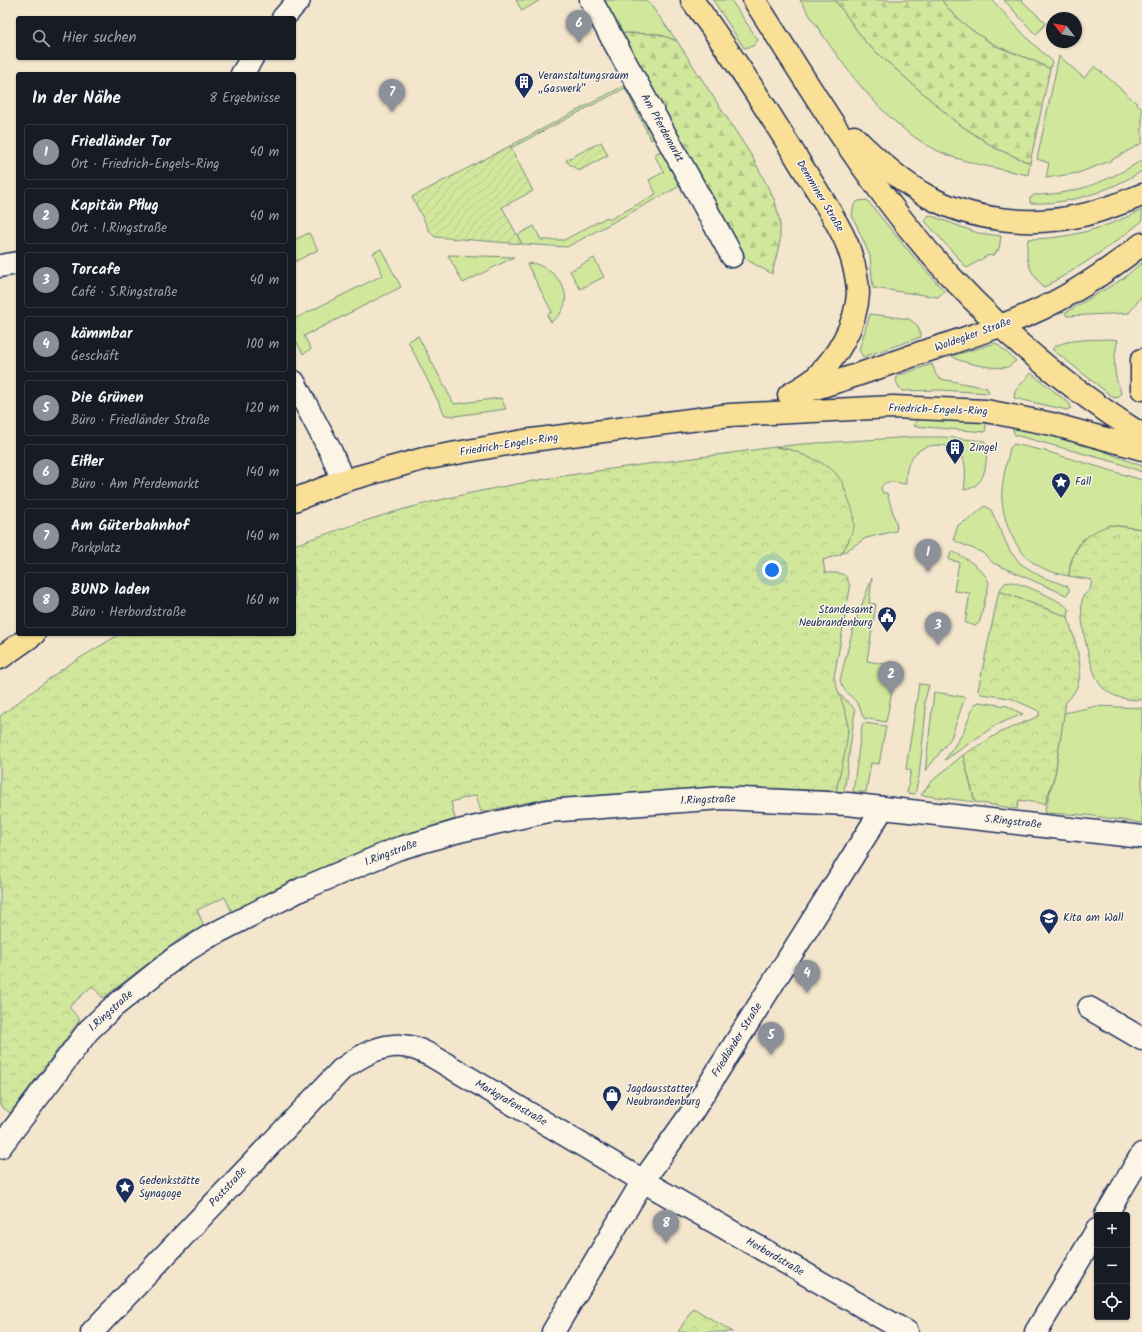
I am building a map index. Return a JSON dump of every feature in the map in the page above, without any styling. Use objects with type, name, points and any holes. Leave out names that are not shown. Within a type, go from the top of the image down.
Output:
[{"type":"main road","name":"Demminer Straße","points":[[692,0],[783,136],[839,227],[853,259],[858,294],[854,315],[848,331],[828,364],[813,380],[789,395]]},
{"type":"main road","points":[[754,0],[824,108],[884,196],[913,233],[955,281],[1000,325],[1054,372],[1106,412],[1142,435]]},
{"type":"main road","points":[[824,108],[874,156],[902,179],[928,196],[951,207],[981,216],[1021,221],[1059,220],[1097,212],[1142,196]]},
{"type":"main road","name":"Woldegker Straße","points":[[789,395],[829,384],[1031,314],[1106,270],[1142,244]]},
{"type":"main road","points":[[1142,360],[1142,389]]},
{"type":"main road","name":"Friedrich-Engels-Ring","points":[[730,415],[789,395]]},
{"type":"main road","name":"Friedrich-Engels-Ring","points":[[296,499],[343,481],[438,456],[524,442],[730,415],[893,407],[986,411],[1052,424],[1142,449]]},
{"type":"main road","points":[[0,658],[31,636]]},
{"type":"street","points":[[285,16],[299,0]]},
{"type":"street","name":"Am Pferdemarkt","points":[[591,0],[732,256]]},
{"type":"street","points":[[243,72],[251,60]]},
{"type":"street","points":[[0,266],[16,263]]},
{"type":"street","points":[[296,386],[331,452],[343,481]]},
{"type":"street","name":"1.Ringstraße","points":[[0,1147],[88,1031],[112,1008],[176,957],[208,937],[302,889],[397,849],[459,831],[548,811],[722,798],[847,804],[883,808]]},
{"type":"street","name":"5.Ringstraße","points":[[883,808],[1142,837]]},
{"type":"street","name":"Friedländer Straße","points":[[553,1332],[643,1181],[692,1112],[883,808]]},
{"type":"street","points":[[1089,1008],[1142,1039]]},
{"type":"street","name":"Markgrafenstraße","points":[[372,1050],[390,1046],[409,1046],[432,1056],[643,1181]]},
{"type":"street","name":"Poststraße","points":[[92,1332],[322,1089],[356,1058],[372,1050]]},
{"type":"street","points":[[1108,1212],[1142,1154]]},
{"type":"street","name":"Herbordstraße","points":[[643,1181],[907,1332]]},
{"type":"street","points":[[1036,1332],[1094,1235]]},
{"type":"green space","points":[[516,0],[540,0],[522,11]]},
{"type":"green space","points":[[601,0],[647,0],[677,41],[658,34],[620,33]]},
{"type":"green space","points":[[713,0],[731,0],[758,40],[753,46],[744,48]]},
{"type":"green space","points":[[800,0],[835,0],[867,44],[956,122],[995,148],[1030,163],[1028,175],[950,156],[927,145],[904,130],[864,90],[829,44]]},
{"type":"green space","points":[[835,0],[942,0],[952,13],[986,40],[1050,69],[1030,163],[995,148],[956,122],[867,44]]},
{"type":"green space","points":[[942,0],[992,0],[1030,41],[1052,61],[1050,69],[986,40],[952,13]]},
{"type":"green space","points":[[1004,0],[1021,0],[1046,23],[1036,35]]},
{"type":"green space","points":[[620,33],[658,34],[677,41],[753,158],[775,201],[780,222],[780,241],[772,274],[749,261],[739,253]]},
{"type":"green space","points":[[1059,56],[1084,78],[1095,66],[1142,108],[1142,143],[1110,161],[1078,173],[1046,178],[1049,163],[1037,159]]},
{"type":"green space","points":[[629,83],[656,137],[651,140],[625,88],[511,148],[510,146]]},
{"type":"green space","points":[[601,142],[608,155],[579,171],[567,162],[566,160]]},
{"type":"green space","points":[[510,146],[533,191],[502,207],[522,244],[435,237],[430,232],[412,197]]},
{"type":"green space","points":[[662,150],[680,186],[567,247],[522,244],[517,235],[534,226],[541,240],[564,240],[607,217],[609,220],[656,194],[649,180],[664,172],[654,155]]},
{"type":"green space","points":[[1142,160],[1142,171],[1103,190],[1060,202],[1030,203],[1030,198],[1034,195],[1063,192],[1091,185],[1130,168]]},
{"type":"green space","points":[[867,200],[944,291],[938,297],[873,288],[870,256],[852,215],[854,205],[858,201]]},
{"type":"green space","points":[[1142,210],[1142,221],[1130,231],[1094,257],[1043,288],[1031,270],[1027,254],[1028,239],[1072,235],[1114,222]]},
{"type":"green space","points":[[929,215],[978,233],[1001,236],[999,249],[994,255],[987,256],[967,268],[925,221]]},
{"type":"green space","points":[[309,233],[318,250],[296,261],[296,239]]},
{"type":"green space","points":[[381,249],[401,287],[304,336],[311,349],[303,354],[296,341],[296,318],[383,275],[373,253]]},
{"type":"green space","points":[[448,255],[514,257],[463,283]]},
{"type":"green space","points":[[594,258],[604,277],[580,289],[570,271]]},
{"type":"green space","points":[[1142,262],[1142,296],[1129,313],[1067,316],[1065,313],[1124,278]]},
{"type":"green space","points":[[533,263],[552,273],[559,280],[563,288],[565,297],[564,305],[560,314],[551,322],[547,315],[552,312],[527,264]]},
{"type":"green space","points":[[870,314],[909,319],[918,326],[921,337],[863,357],[859,350]]},
{"type":"green space","points":[[418,336],[454,404],[501,398],[506,409],[454,416],[445,415],[408,341]]},
{"type":"green space","points":[[1118,340],[1115,353],[1115,373],[1121,392],[1119,397],[1114,398],[1052,349],[1057,345],[1071,341]]},
{"type":"green space","points":[[996,343],[1016,361],[1008,367],[996,368],[962,361],[952,356]]},
{"type":"green space","points":[[932,364],[936,375],[941,379],[987,388],[989,393],[940,390],[902,391],[899,388],[896,378],[897,376]]},
{"type":"green space","points":[[1031,373],[1070,404],[1071,408],[1067,410],[1014,398],[1015,391]]},
{"type":"green space","points":[[923,416],[987,419],[985,432],[914,426],[916,420]]},
{"type":"green space","points":[[1013,423],[1051,431],[1142,466],[1142,472],[1118,463],[1015,435],[1012,428]]},
{"type":"green space","points":[[913,437],[944,437],[984,441],[987,444],[986,465],[982,478],[978,484],[972,488],[964,490],[965,466],[960,453],[946,446],[937,445],[928,446],[921,449],[911,459],[908,466],[906,484],[888,482],[881,488],[883,493],[887,493],[897,526],[896,531],[866,538],[841,554],[849,540],[792,450],[775,447],[802,444]]},
{"type":"green space","points":[[1014,444],[1045,451],[1142,480],[1142,529],[1110,525],[1082,540],[1074,553],[1070,565],[1069,576],[1053,572],[1037,565],[1029,559],[1015,542],[1003,510],[1003,480],[1010,448]]},
{"type":"green space","points":[[775,447],[792,450],[820,462],[834,471],[842,482],[853,511],[854,527],[841,554],[823,560],[825,573],[842,574],[847,579],[850,589],[834,677],[846,713],[848,726],[848,735],[836,791],[722,787],[545,799],[481,812],[476,795],[451,802],[455,819],[394,839],[299,880],[232,912],[225,897],[197,910],[204,926],[181,938],[103,998],[92,986],[69,1007],[80,1020],[10,1113],[0,1105],[0,716],[65,667],[117,636],[296,636],[296,544],[400,510],[436,501],[520,483]]},
{"type":"green space","points":[[985,506],[991,510],[1010,551],[1021,564],[1042,577],[1067,586],[1069,588],[1069,593],[1066,595],[993,563],[983,553],[955,541],[954,538],[958,525],[971,518]]},
{"type":"green space","points":[[1110,525],[1142,529],[1142,700],[1131,700],[1111,694],[1102,687],[1097,680],[1089,657],[1083,629],[1082,616],[1083,596],[1090,590],[1092,580],[1069,576],[1070,566],[1076,550],[1081,543],[1101,528]]},
{"type":"green space","points":[[951,551],[978,568],[989,583],[980,621],[976,626],[965,623],[970,593],[954,591],[959,562],[949,560]]},
{"type":"green space","points":[[872,578],[869,603],[876,604],[867,661],[897,666],[886,722],[864,718],[861,709],[854,699],[846,692],[840,680],[854,625]]},
{"type":"green space","points":[[1012,582],[1034,589],[1060,602],[1069,610],[1068,617],[999,591],[1005,583]]},
{"type":"green space","points":[[999,591],[1068,617],[1077,650],[1080,672],[1074,693],[1066,702],[1055,774],[1045,804],[1019,800],[1017,809],[975,802],[963,755],[999,733],[1039,716],[1039,711],[1010,698],[981,694],[978,690]]},
{"type":"green space","points":[[919,684],[929,685],[924,703],[926,710],[919,776],[915,794],[907,793],[911,770],[906,769]]},
{"type":"green space","points":[[836,691],[852,706],[855,711],[844,792],[836,791],[848,731],[847,718]]},
{"type":"green space","points":[[934,692],[965,697],[951,738],[925,772]]},
{"type":"green space","points":[[979,702],[1007,706],[1023,714],[996,725],[945,760],[963,733],[974,705]]},
{"type":"green space","points":[[1097,706],[1142,708],[1142,823],[1086,815],[1044,813],[1055,774],[1064,713]]},
{"type":"green space","points":[[864,723],[886,726],[879,764],[871,763],[866,792],[853,792],[862,725]]},
{"type":"green space","points":[[963,755],[975,802],[921,795],[932,781]]},
{"type":"green space","points":[[693,1308],[733,1332],[678,1332]]},
{"type":"place","name":"Eifler","points":[[579,43]]},
{"type":"place","name":"Veranstaltungsraum „Gaswerk“","points":[[524,99]]},
{"type":"place","name":"Am Güterbahnhof","points":[[392,112]]},
{"type":"place","name":"Zingel","points":[[955,465]]},
{"type":"place","name":"Fall","points":[[1061,499]]},
{"type":"place","name":"Friedländer Tor","points":[[928,572]]},
{"type":"place","name":"Standesamt Neubrandenburg","points":[[887,633]]},
{"type":"place","name":"Torcafe","points":[[938,645]]},
{"type":"place","name":"Kapitän Pflug","points":[[891,694]]},
{"type":"place","name":"Kita am Wall","points":[[1049,935]]},
{"type":"place","name":"kämmbar","points":[[807,993]]},
{"type":"place","name":"Die Grünen","points":[[771,1055]]},
{"type":"place","name":"Jagdausstatter Neubrandenburg","points":[[612,1112]]},
{"type":"place","name":"Gedenkstätte Synagoge","points":[[125,1204]]},
{"type":"place","name":"BUND laden","points":[[666,1243]]}]
